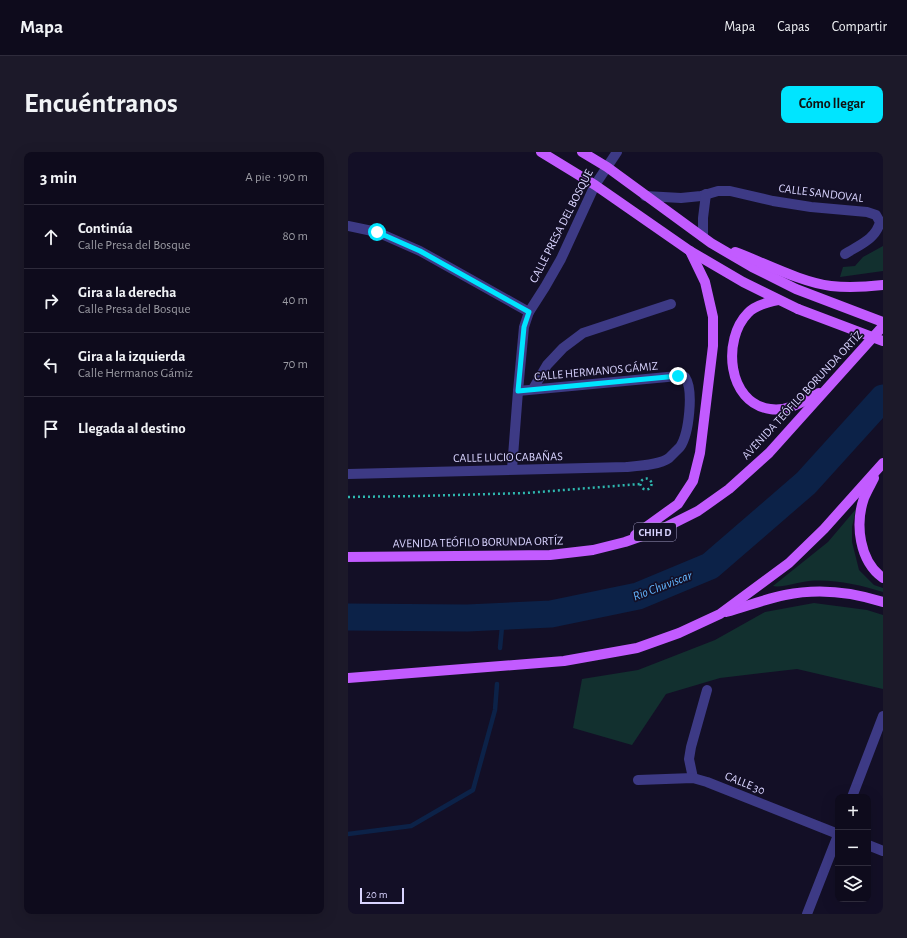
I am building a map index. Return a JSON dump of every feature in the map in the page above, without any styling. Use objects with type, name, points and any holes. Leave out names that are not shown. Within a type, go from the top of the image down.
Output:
[{"type":"main road","points":[[541,152],[595,185],[690,251],[743,282],[798,309],[883,341]]},
{"type":"main road","points":[[582,152],[607,167],[707,240],[752,267],[796,289],[883,322]]},
{"type":"main road","points":[[707,240],[799,278],[829,285],[858,288],[883,285]]},
{"type":"main road","points":[[625,542],[678,504],[693,481],[700,453],[713,346],[713,317],[705,282],[690,251]]},
{"type":"main road","points":[[778,300],[762,304],[748,312],[738,326],[733,344],[732,365],[736,384],[752,402],[770,409],[790,408],[824,391]]},
{"type":"main road","name":"AVENIDA TEÓFILO BORUNDA ORTÍZ","points":[[348,557],[550,555],[593,550],[625,542],[662,529],[698,512],[729,489],[770,453],[883,326]]},
{"type":"main road","points":[[881,466],[864,498],[859,519],[861,542],[867,560],[883,578]]},
{"type":"main road","points":[[720,614],[789,563],[824,529],[881,466]]},
{"type":"main road","points":[[348,678],[564,661],[637,648],[679,633],[720,614],[786,595],[816,592],[847,593],[883,602]]},
{"type":"street","name":"CALLE PRESA DEL BOSQUE","points":[[512,469],[524,327],[529,312],[561,259],[595,185],[617,152]]},
{"type":"street","name":"CALLE SANDOVAL","points":[[706,194],[718,191],[730,191],[811,207],[867,212],[876,215],[880,222],[878,230],[872,237],[845,254]]},
{"type":"street","points":[[645,196],[681,198],[706,194],[703,218],[707,240]]},
{"type":"street","points":[[348,226],[377,232],[420,251],[529,312]]},
{"type":"street","points":[[533,390],[547,365],[563,348],[583,333],[671,304]]},
{"type":"street","name":"CALLE HERMANOS GÁMIZ","points":[[518,391],[678,376],[685,377],[689,382],[690,390],[689,415],[680,446],[668,459]]},
{"type":"street","name":"CALLE LUCIO CABAÑAS","points":[[348,474],[512,469],[626,468],[647,466],[668,459]]},
{"type":"street","points":[[693,778],[689,759],[707,690]]},
{"type":"street","points":[[853,794],[883,716]]},
{"type":"street","name":"CALLE 30","points":[[638,780],[693,778],[707,782],[835,834]]},
{"type":"street","points":[[807,914],[835,843]]},
{"type":"street","points":[[871,846],[883,851]]},
{"type":"path","points":[[645,478],[650,480],[651,484],[650,488],[647,490],[641,488],[640,484],[645,478]]},
{"type":"path","points":[[348,497],[526,493],[640,484]]},
{"type":"green space","points":[[883,246],[883,271],[840,277],[843,267],[855,266],[863,257]]},
{"type":"green space","points":[[856,509],[852,527],[852,542],[859,570],[874,585],[883,588],[883,592],[856,585],[828,581],[809,581],[785,586],[773,586],[828,542]]},
{"type":"green space","points":[[814,603],[867,610],[883,615],[883,689],[797,669],[720,678],[666,694],[632,745],[573,728],[582,679],[638,670],[715,640],[765,612]]},
{"type":"waterway","name":"Rio Chuviscar","points":[[348,617],[467,618],[551,614],[638,596],[710,566],[806,483],[883,398]]},
{"type":"waterway","points":[[500,648],[503,616]]},
{"type":"waterway","points":[[348,834],[411,826],[473,790],[495,710],[497,684]]},
{"type":"route","points":[[377,232],[420,251],[529,312],[524,327],[518,391],[678,376]]}]
